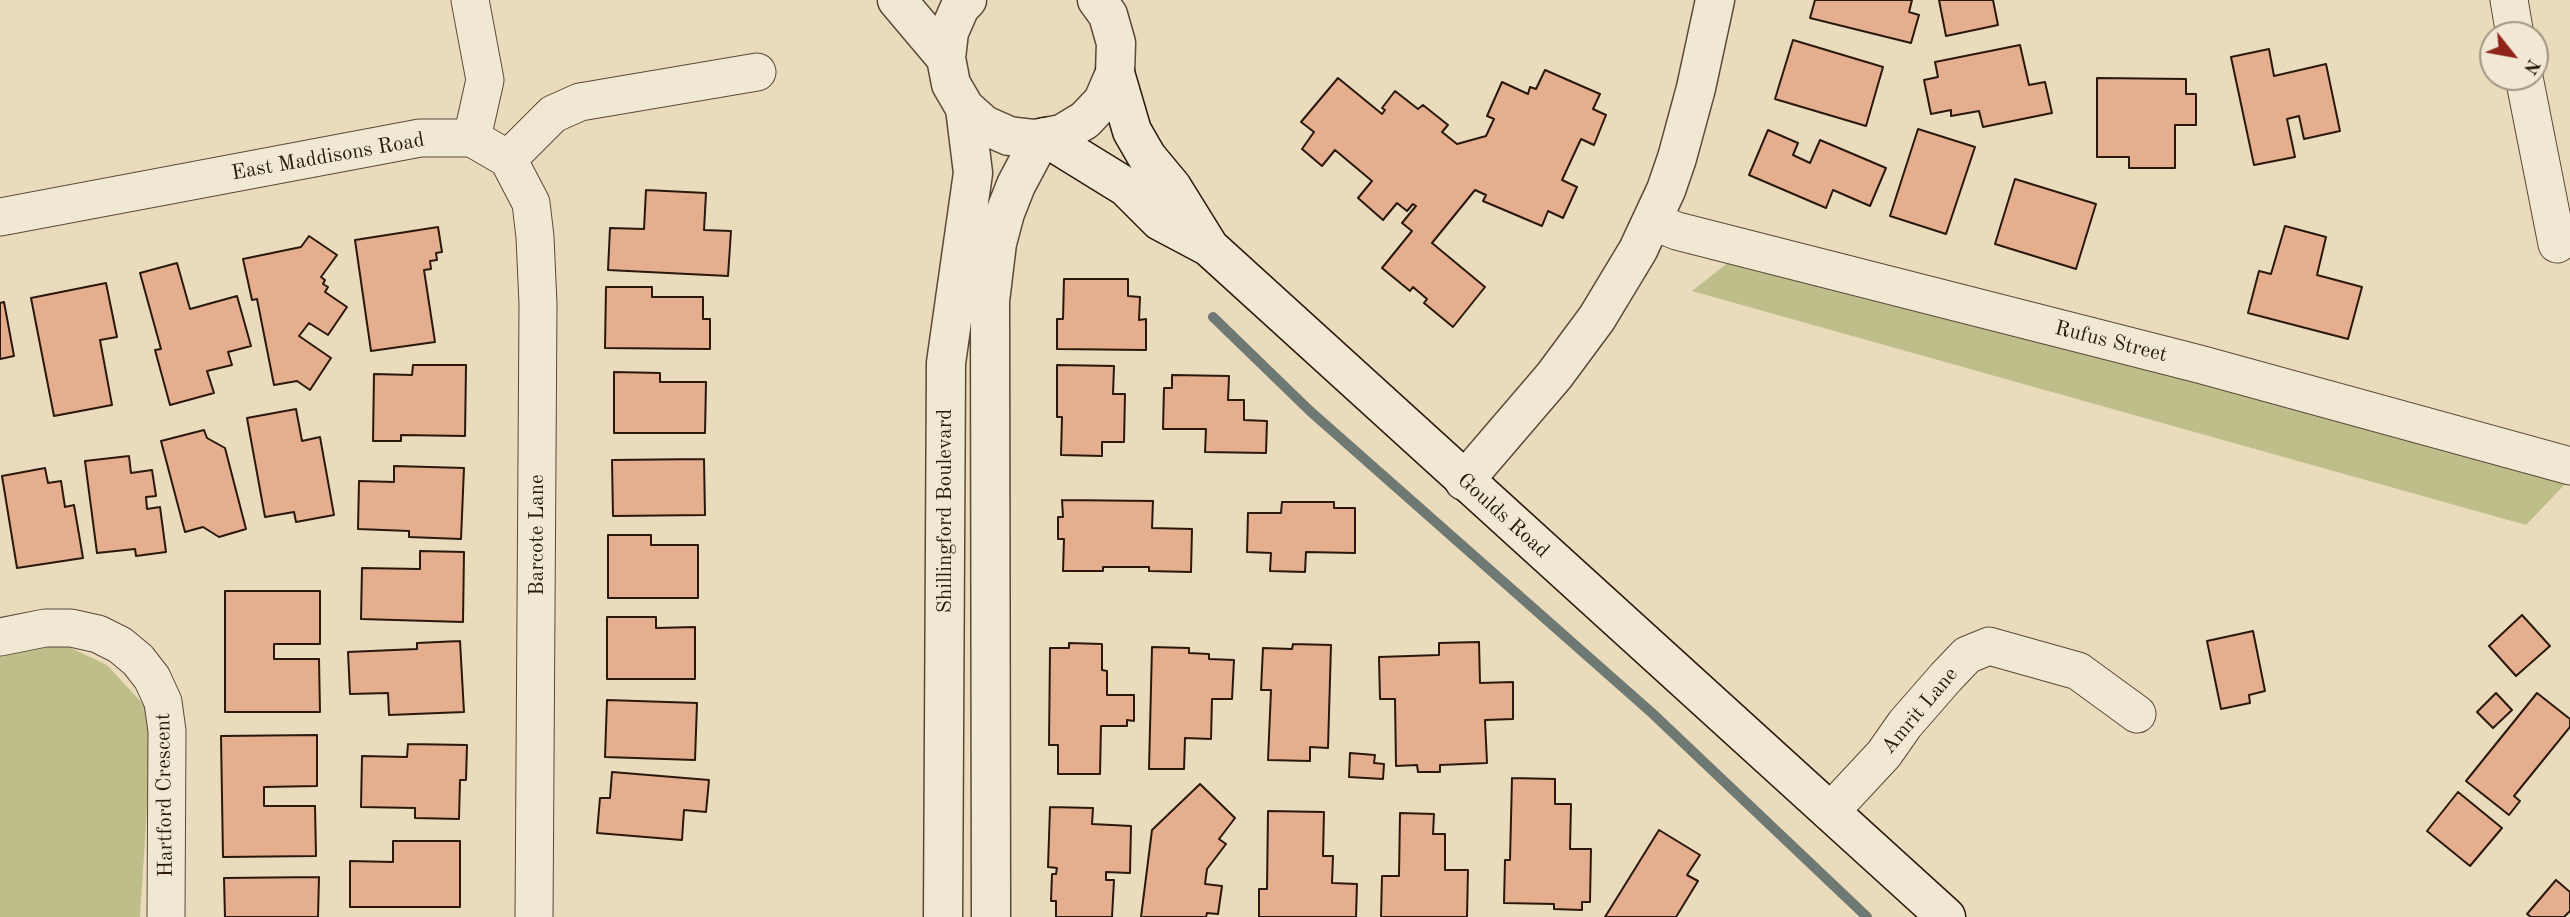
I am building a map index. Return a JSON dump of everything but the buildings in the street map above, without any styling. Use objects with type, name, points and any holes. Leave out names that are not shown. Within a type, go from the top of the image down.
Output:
[{"type":"street","points":[[470,0],[485,80],[472,138],[508,159],[553,114],[580,102],[757,72]]},
{"type":"street","points":[[897,0],[946,58]]},
{"type":"street","points":[[967,0],[960,7],[949,32],[946,58],[951,85],[965,108],[984,125],[1009,136],[1043,138],[1062,134],[1085,120],[1103,101],[1115,73]]},
{"type":"street","points":[[1464,481],[1532,403],[1583,338],[1628,268],[1666,190],[1687,125],[1715,0]]},
{"type":"street","points":[[2508,0],[2512,21]]},
{"type":"street","points":[[1100,2],[1108,15],[1116,43],[1115,73],[1132,131],[1147,157],[1172,187],[1209,247]]},
{"type":"street","points":[[2527,91],[2557,244]]},
{"type":"street","name":"Shillingford Boulevard","points":[[943,917],[946,363],[973,173],[965,108]]},
{"type":"street","name":"East Maddisons Road","points":[[0,217],[420,138],[472,138]]},
{"type":"street","points":[[991,917],[990,301],[1005,213],[1016,185],[1043,138]]},
{"type":"street","name":"Goulds Road","points":[[1043,138],[1126,187],[1160,221],[1209,247],[1946,917]]},
{"type":"street","name":"Barcote Lane","points":[[508,159],[531,204],[536,237],[538,318],[534,917]]},
{"type":"street","name":"Rufus Street","points":[[1652,221],[1677,230],[2199,364],[2570,466]]},
{"type":"street","name":"Hartford Crescent","points":[[0,637],[45,628],[71,628],[98,634],[120,645],[138,660],[152,678],[163,702],[167,731],[166,917]]},
{"type":"street","name":"Amrit Lane","points":[[1830,812],[1884,754],[1905,724],[1967,655],[1989,646],[2078,671],[2137,713]]},
{"type":"green space","points":[[1739,254],[2568,481],[2526,525],[1692,291]]},
{"type":"green space","points":[[60,643],[107,665],[153,715],[140,917],[0,917],[0,655]]},
{"type":"waterway","points":[[1213,317],[1310,411],[1652,713],[1867,917]]}]
